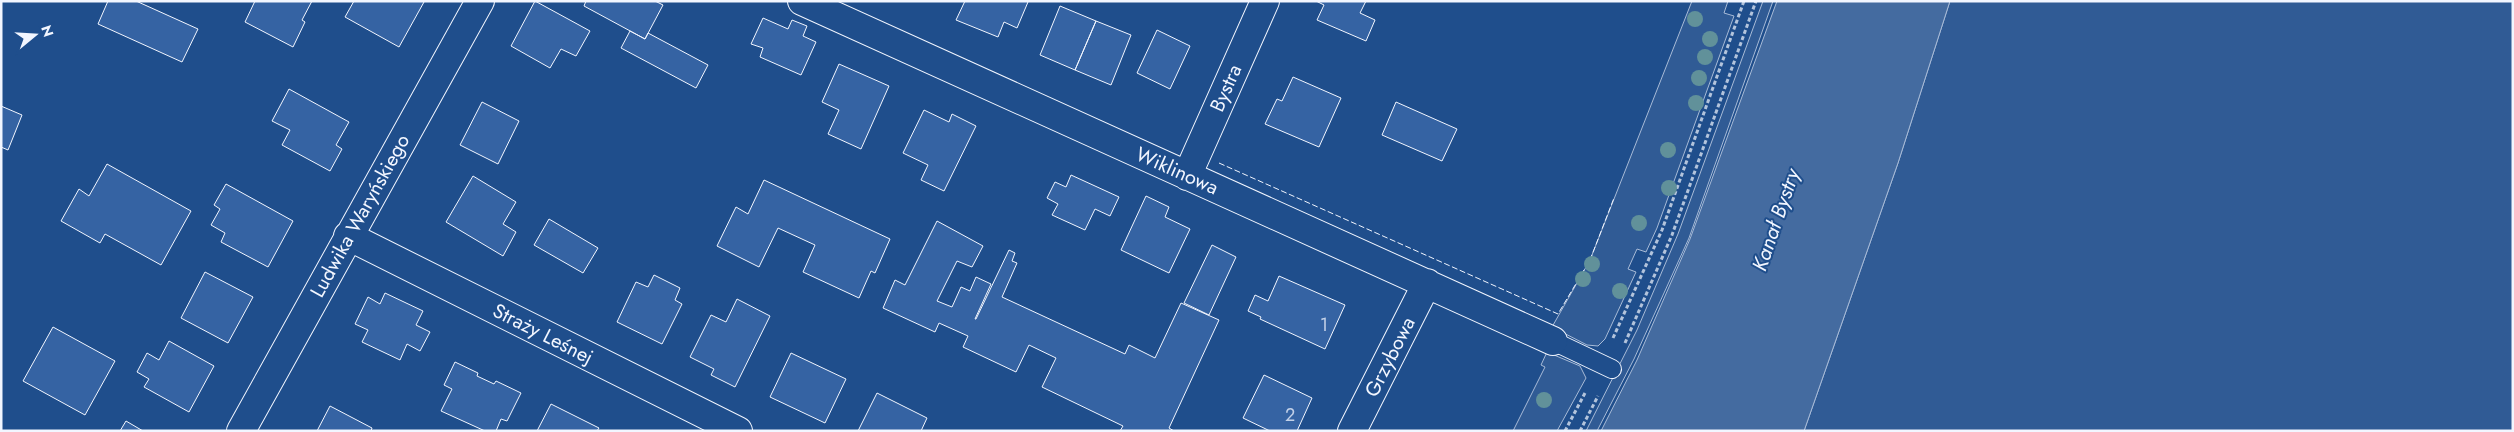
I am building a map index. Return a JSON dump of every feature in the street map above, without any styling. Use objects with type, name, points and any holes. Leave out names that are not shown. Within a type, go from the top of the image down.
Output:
[{"type":"street","name":"Ludwika Waryńskiego","points":[[241,431],[480,1]]},
{"type":"street","name":"Wiklinowa","points":[[802,1],[1553,341]]},
{"type":"street","name":"Bystra","points":[[1188,176],[1265,1]]},
{"type":"street","name":"Straży Leśnej","points":[[348,236],[738,431]]},
{"type":"street","name":"Grzybowa","points":[[1352,431],[1427,283]]},
{"type":"lane","points":[[1553,341],[1606,366]]},
{"type":"path","points":[[1580,431],[1662,230],[1744,1]]},
{"type":"path","points":[[1565,431],[1606,366],[1672,235],[1756,1]]},
{"type":"shaded area","points":[[1692,1],[1728,1],[1724,13],[1734,16],[1657,228],[1646,252],[1637,249],[1628,269],[1636,272],[1605,339],[1598,346],[1587,345],[1552,327],[1590,260]]},
{"type":"shaded area","points":[[1763,1],[1773,1],[1689,238],[1634,359],[1597,431],[1586,431],[1637,330],[1678,234]]},
{"type":"shaded area","points":[[1950,1],[2513,1],[2513,431],[1804,431],[1898,163]]},
{"type":"shaded area","points":[[1547,352],[1580,366],[1586,378],[1557,431],[1513,431],[1545,367],[1541,365]]},
{"type":"water","name":"Kanał Bystry","points":[[1777,1],[1950,1],[1898,163],[1804,431],[1601,431],[1637,360],[1690,239]]},
{"type":"building","points":[[108,1],[136,1],[198,29],[182,62],[98,24]]},
{"type":"building","points":[[255,1],[312,1],[302,20],[305,22],[293,47],[245,22]]},
{"type":"building","points":[[354,1],[424,2],[399,47],[345,17]]},
{"type":"building","points":[[535,1],[590,31],[576,56],[561,49],[550,68],[511,46]]},
{"type":"building","points":[[586,1],[655,1],[663,5],[645,39],[584,6]]},
{"type":"building","points":[[965,1],[1028,2],[1017,28],[1004,22],[998,37],[956,20]]},
{"type":"building","points":[[1316,1],[1366,1],[1360,13],[1375,20],[1366,41],[1317,20],[1324,5]]},
{"type":"building","points":[[1060,6],[1096,21],[1075,70],[1040,55]]},
{"type":"building","points":[[763,18],[788,29],[792,20],[807,26],[803,36],[816,42],[801,75],[760,57],[763,48],[751,44]]},
{"type":"building","points":[[1096,21],[1131,35],[1111,85],[1075,70]]},
{"type":"building","points":[[1157,30],[1190,46],[1170,89],[1137,73]]},
{"type":"building","points":[[630,31],[645,39],[648,33],[708,65],[696,88],[621,48]]},
{"type":"building","points":[[839,64],[889,86],[861,149],[828,134],[839,110],[822,102]]},
{"type":"building","points":[[1293,77],[1341,98],[1319,147],[1265,124],[1277,99],[1282,101]]},
{"type":"building","points":[[289,89],[349,122],[336,145],[342,149],[330,171],[282,145],[290,130],[272,121]]},
{"type":"building","points":[[482,102],[519,121],[498,164],[460,145]]},
{"type":"building","points":[[1396,102],[1457,129],[1442,161],[1382,135]]},
{"type":"building","points":[[1,106],[22,115],[8,150],[1,147]]},
{"type":"building","points":[[924,110],[949,122],[952,114],[976,126],[944,191],[921,180],[928,165],[903,153]]},
{"type":"building","points":[[107,164],[191,211],[161,265],[105,234],[100,243],[61,221],[79,189],[89,196]]},
{"type":"building","points":[[1071,175],[1119,197],[1110,216],[1095,209],[1085,230],[1052,215],[1058,204],[1047,198],[1055,182],[1066,187]]},
{"type":"building","points":[[473,176],[516,202],[503,224],[516,232],[503,256],[446,222]]},
{"type":"building","points":[[764,180],[890,239],[875,273],[871,271],[859,298],[803,272],[815,245],[778,228],[759,267],[717,246],[736,207],[748,214]]},
{"type":"building","points":[[226,184],[293,221],[268,267],[221,242],[225,233],[211,225],[220,209],[214,205]]},
{"type":"building","points":[[1146,196],[1169,207],[1165,217],[1190,229],[1169,273],[1121,250]]},
{"type":"building","points":[[549,219],[598,248],[583,273],[534,245]]},
{"type":"building","points":[[937,221],[983,246],[972,267],[957,261],[937,301],[952,307],[961,287],[970,291],[976,277],[991,284],[975,319],[1009,250],[1015,253],[1012,261],[1017,263],[1002,297],[1125,354],[1129,345],[1155,358],[1181,303],[1219,320],[1169,428],[1174,431],[1120,431],[1123,426],[1042,387],[1056,358],[1029,345],[1016,372],[963,347],[968,336],[939,323],[935,332],[883,308],[895,280],[905,285]]},
{"type":"building","points":[[1212,245],[1236,257],[1209,315],[1184,303]]},
{"type":"building","points":[[205,272],[253,297],[228,343],[181,318]]},
{"type":"building","points":[[654,275],[680,288],[675,300],[682,304],[662,344],[617,322],[636,282],[648,287]]},
{"type":"building","points":[[1279,276],[1345,305],[1325,349],[1260,319],[1261,317],[1248,311],[1255,295],[1268,301]]},
{"type":"building","points":[[385,293],[423,311],[416,325],[430,332],[420,351],[407,344],[400,360],[362,342],[368,330],[355,324],[368,297],[380,304]]},
{"type":"building","points":[[737,299],[770,316],[735,387],[711,375],[714,369],[690,357],[711,315],[726,322]]},
{"type":"building","points":[[53,327],[115,361],[85,415],[23,381]]},
{"type":"building","points":[[169,341],[214,366],[189,412],[144,387],[149,379],[137,372],[147,353],[159,360]]},
{"type":"building","points":[[791,353],[846,379],[825,423],[770,397]]},
{"type":"building","points":[[455,362],[478,373],[477,376],[494,384],[496,381],[521,393],[507,421],[501,419],[496,431],[485,431],[441,411],[452,389],[444,385]]},
{"type":"building","points":[[1264,375],[1312,398],[1297,431],[1270,431],[1243,418]]},
{"type":"building","points":[[877,393],[927,418],[921,431],[858,431]]},
{"type":"building","points":[[551,404],[599,428],[597,431],[537,431]]},
{"type":"building","points":[[330,406],[372,428],[371,431],[317,431]]},
{"type":"building","points":[[126,421],[143,431],[120,431]]},
{"type":"fence","points":[[1219,163],[1558,314],[1590,260],[1614,198]]}]
